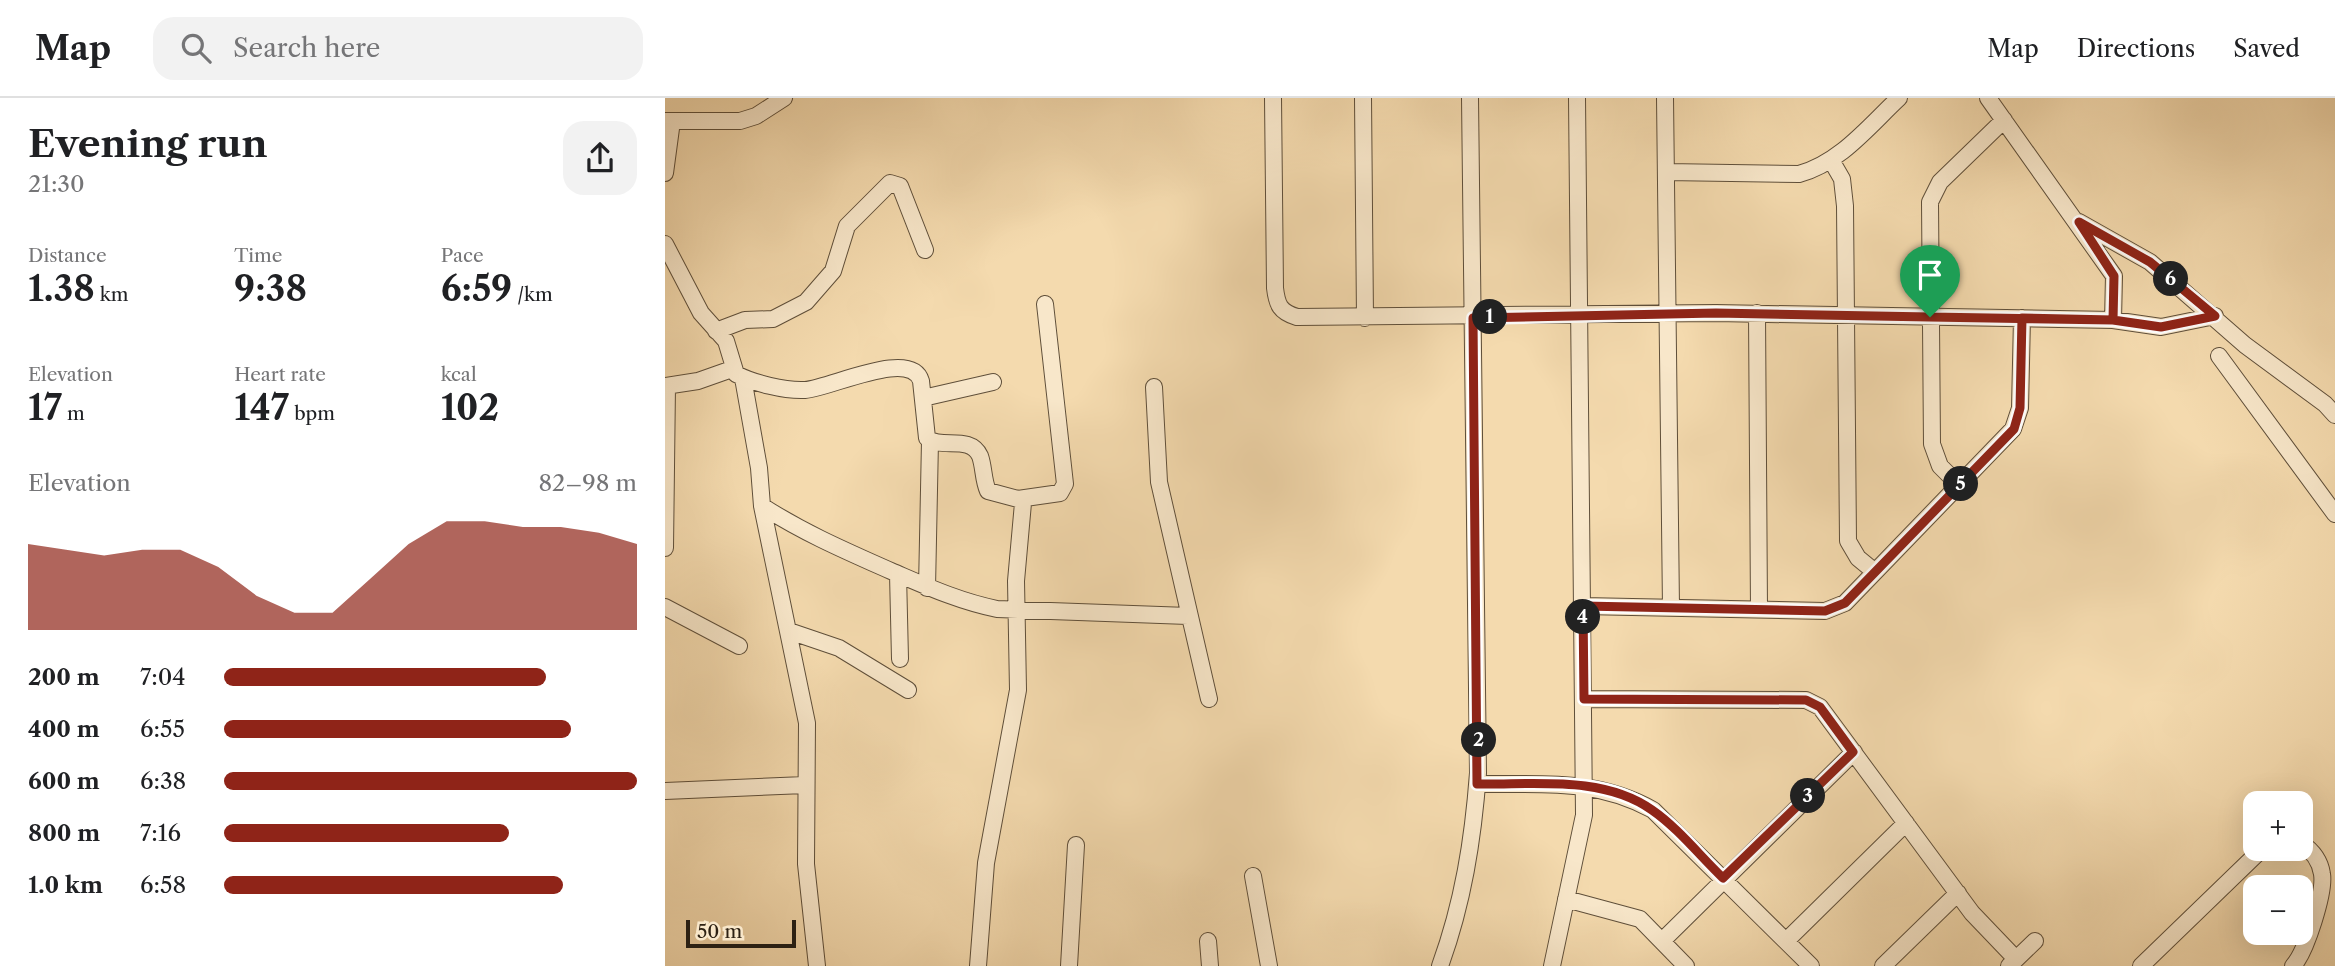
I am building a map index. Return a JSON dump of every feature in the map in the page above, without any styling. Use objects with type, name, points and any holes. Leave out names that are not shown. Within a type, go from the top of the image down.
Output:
[{"type":"street","points":[[665,173],[669,121],[749,119],[784,98]]},
{"type":"street","points":[[1273,98],[1277,304],[1282,312],[1297,317],[1473,318],[1758,313],[2113,320],[2161,327],[2215,316]]},
{"type":"street","points":[[1363,98],[1365,317]]},
{"type":"street","points":[[1440,966],[1456,920],[1477,784],[1470,98]]},
{"type":"street","points":[[1552,966],[1584,815],[1577,98]]},
{"type":"street","points":[[1665,98],[1671,608]]},
{"type":"street","points":[[1666,172],[1799,174],[1831,160],[1899,98]]},
{"type":"street","points":[[1988,98],[2079,222],[2114,276],[2113,320]]},
{"type":"street","points":[[1960,486],[1941,466],[1933,444],[1930,202],[1933,192],[2004,120]]},
{"type":"street","points":[[1831,160],[1842,179],[1845,206],[1843,315],[1848,541],[1858,558],[1875,572]]},
{"type":"street","points":[[716,331],[745,320],[773,319],[806,302],[833,271],[848,226],[890,183],[900,186],[925,250]]},
{"type":"street","points":[[2079,222],[2150,262],[2215,316],[2245,345],[2325,404],[2335,415]]},
{"type":"street","points":[[665,244],[701,313],[726,341],[752,418],[762,506],[807,723],[806,864],[817,966]]},
{"type":"street","points":[[930,441],[959,443],[972,448],[980,456],[988,491],[1018,499],[1060,493],[1065,484],[1045,304]]},
{"type":"street","points":[[1758,313],[1759,609]]},
{"type":"street","points":[[1583,606],[1825,611],[1836,608],[1875,572],[2008,436],[2018,419],[2022,318]]},
{"type":"street","points":[[2219,356],[2335,514]]},
{"type":"street","points":[[665,548],[666,386],[737,373],[806,390],[902,366],[919,374],[924,424],[930,441],[927,589]]},
{"type":"street","points":[[923,398],[993,382]]},
{"type":"street","points":[[1154,387],[1159,482],[1209,699]]},
{"type":"street","points":[[978,966],[986,863],[1018,690],[1017,607],[1023,503],[1018,499]]},
{"type":"street","points":[[762,506],[812,537],[898,573],[927,589],[970,603],[996,609],[1017,607],[1188,616]]},
{"type":"street","points":[[898,573],[901,659]]},
{"type":"street","points":[[665,607],[739,646]]},
{"type":"street","points":[[789,631],[839,648],[908,690]]},
{"type":"street","points":[[1584,699],[1806,700],[1820,707],[2012,963],[2035,941]]},
{"type":"street","points":[[1662,941],[1853,752]]},
{"type":"street","points":[[1477,784],[1584,786],[1628,796],[1653,810],[1811,966]]},
{"type":"street","points":[[665,791],[805,785]]},
{"type":"street","points":[[1786,941],[1906,823]]},
{"type":"street","points":[[1069,966],[1076,845]]},
{"type":"street","points":[[2293,966],[2305,947],[2323,881],[2318,860],[2313,855]]},
{"type":"street","points":[[2141,966],[2250,861]]},
{"type":"street","points":[[1253,876],[1269,966]]},
{"type":"street","points":[[1883,966],[1958,894]]},
{"type":"street","points":[[1566,899],[1630,914],[1640,919],[1686,966]]},
{"type":"street","points":[[1208,941],[1210,966]]},
{"type":"route","points":[[1930,317],[1716,313],[1473,318],[1479,731],[1477,784],[1584,786],[1628,796],[1653,810],[1723,878],[1853,752],[1820,707],[1806,700],[1584,699],[1583,606],[1825,611],[1836,608],[1845,603],[2014,429],[2020,408],[2022,318],[2113,320],[2161,327],[2215,316],[2150,262],[2079,222],[2114,276],[2113,320],[1930,317]]}]
